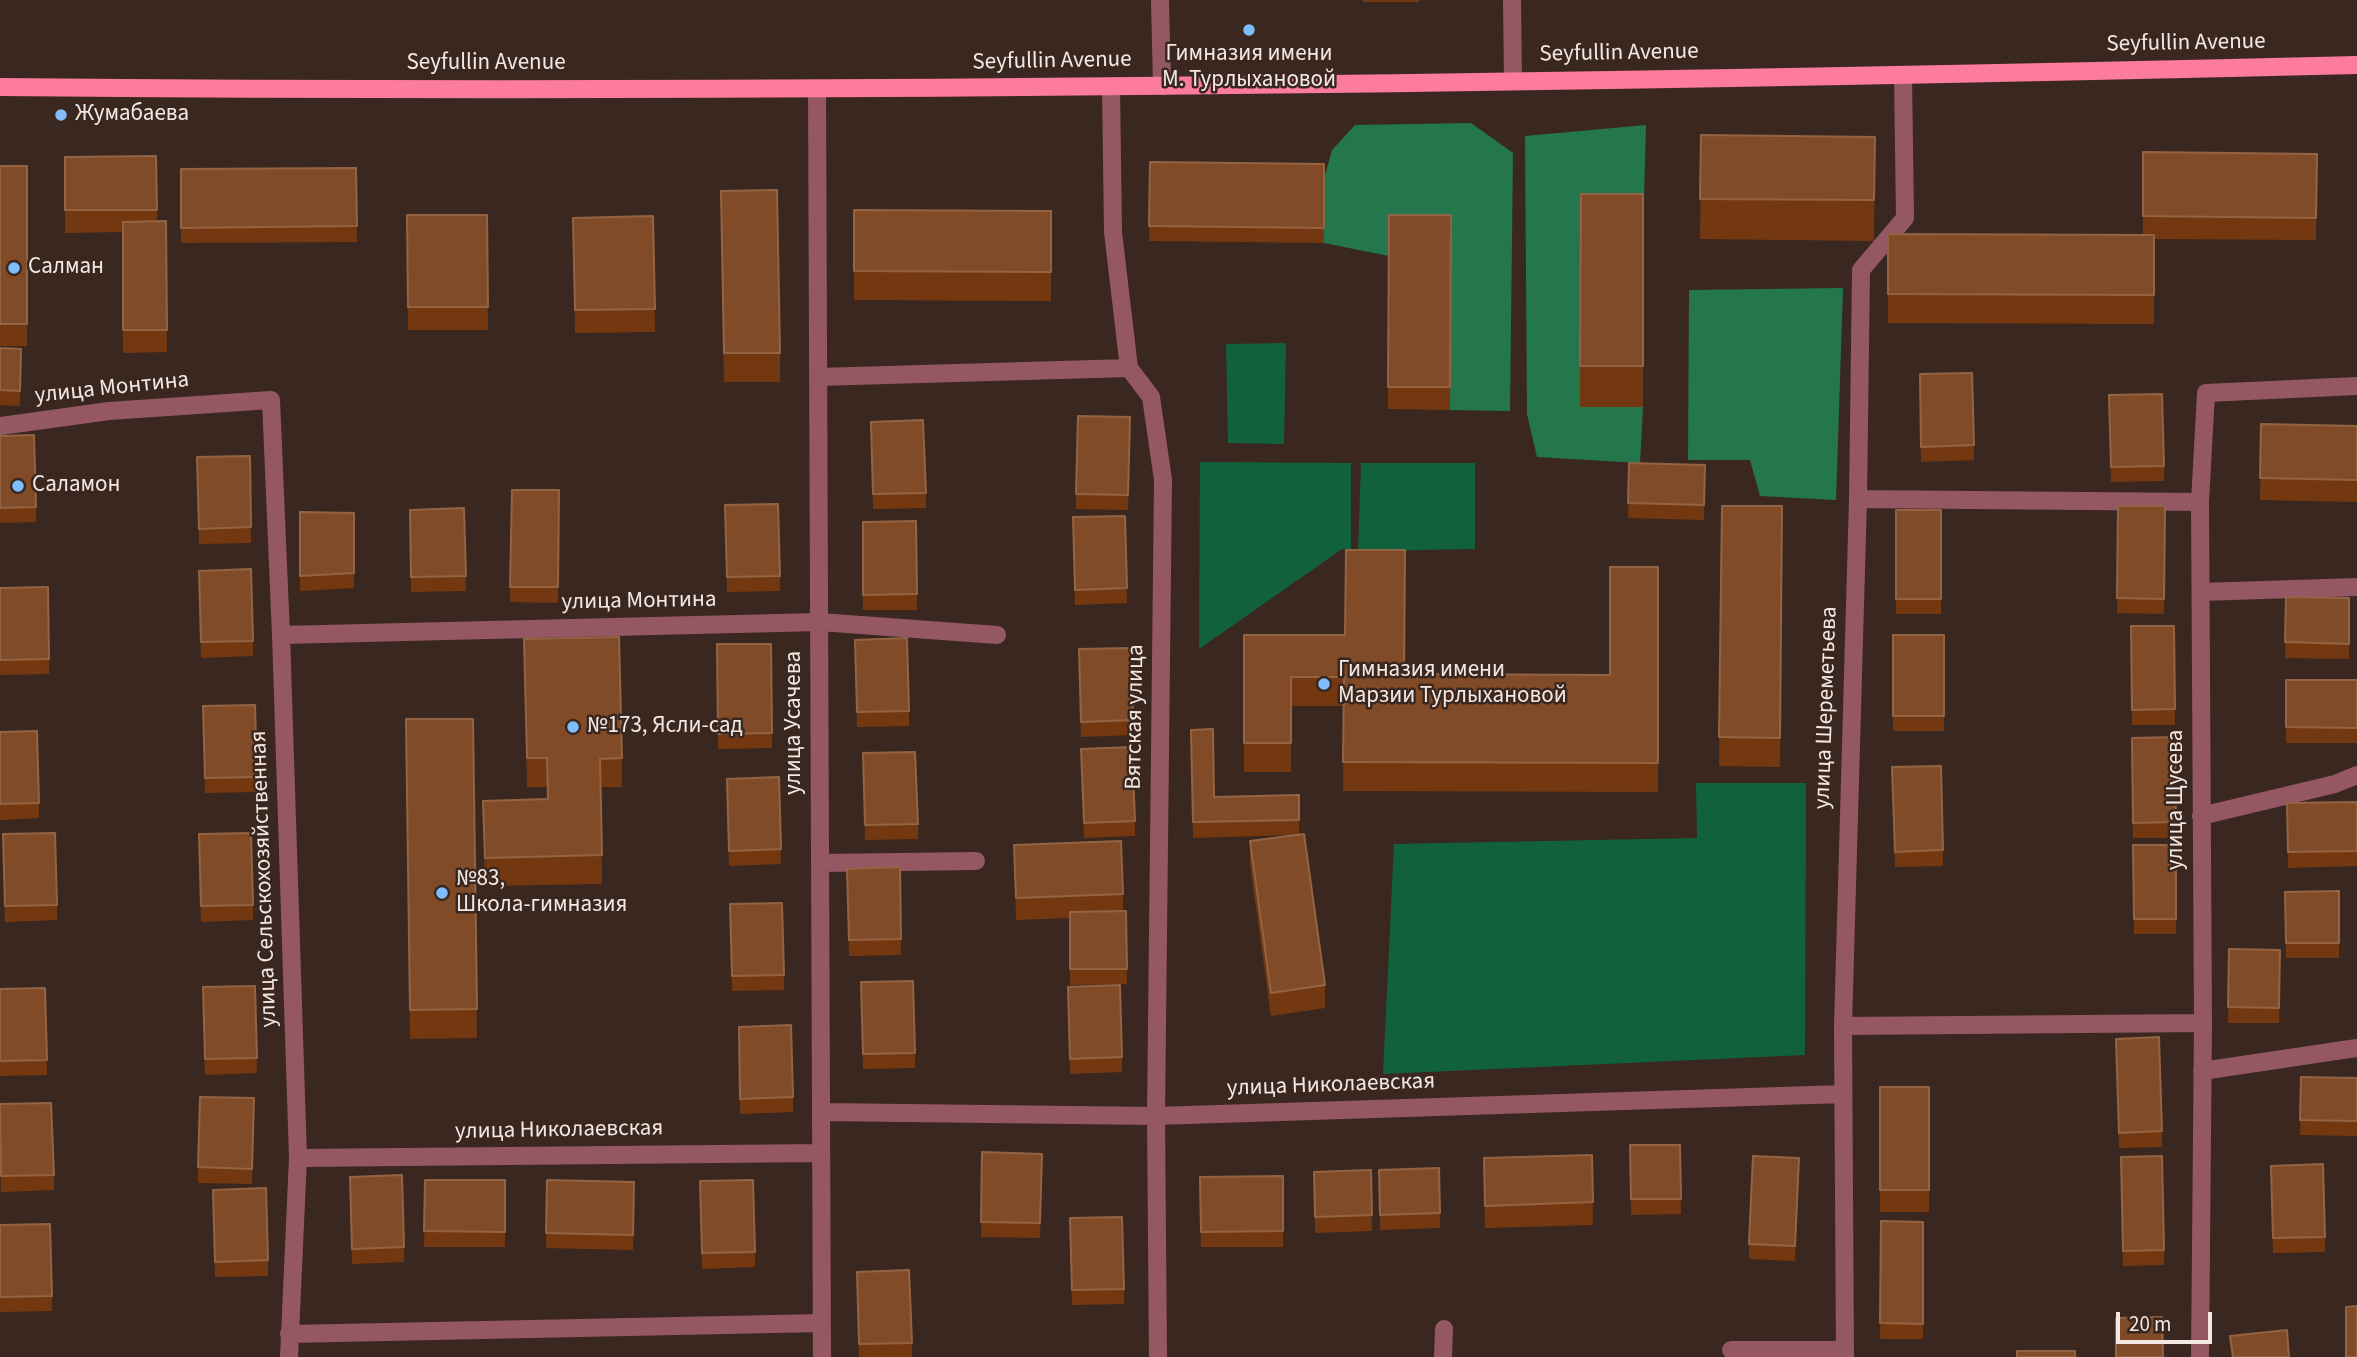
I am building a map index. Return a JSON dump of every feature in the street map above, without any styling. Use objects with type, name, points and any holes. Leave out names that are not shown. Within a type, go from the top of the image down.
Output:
[{"type":"main road","name":"Seyfullin Avenue","points":[[0,87],[1111,87],[1903,76],[2357,65]]},
{"type":"street","points":[[1160,0],[1162,86]]},
{"type":"street","points":[[1512,0],[1513,80]]},
{"type":"street","name":"улица Шереметьева","points":[[1845,1354],[1843,1026],[1858,499],[1861,270],[1905,218],[1903,76]]},
{"type":"street","points":[[818,377],[1129,368],[1113,232],[1111,87]]},
{"type":"street","name":"улица Усачева","points":[[817,89],[822,1357]]},
{"type":"street","name":"Вятская улица","points":[[1129,368],[1151,397],[1163,480],[1156,1116],[1158,1357]]},
{"type":"street","name":"улица Щусева","points":[[2200,1357],[2203,1023],[2200,502],[2206,393],[2357,386]]},
{"type":"street","name":"улица Монтина","points":[[0,426],[109,411],[271,400]]},
{"type":"street","name":"улица Сельскохозяйственная","points":[[271,400],[298,1158],[289,1357]]},
{"type":"street","points":[[1858,499],[2200,502]]},
{"type":"street","points":[[2201,592],[2357,587]]},
{"type":"street","name":"улица Монтина","points":[[281,635],[820,622],[997,635]]},
{"type":"street","points":[[2202,816],[2335,784],[2357,775]]},
{"type":"street","points":[[821,863],[976,861]]},
{"type":"street","points":[[1843,1026],[2203,1023]]},
{"type":"street","points":[[2202,1071],[2357,1048]]},
{"type":"street","name":"улица Николаевская","points":[[821,1112],[1156,1116],[1843,1094]]},
{"type":"street","name":"улица Николаевская","points":[[298,1158],[821,1153]]},
{"type":"street","points":[[289,1334],[822,1323]]},
{"type":"street","points":[[1443,1357],[1444,1329]]},
{"type":"street","points":[[1731,1350],[1845,1354]]},
{"type":"green space","points":[[1471,123],[1513,153],[1510,411],[1450,410],[1451,237],[1389,256],[1324,243],[1324,179],[1332,150],[1355,125]]},
{"type":"green space","points":[[1646,125],[1643,235],[1581,235],[1580,406],[1643,407],[1640,463],[1537,457],[1527,414],[1525,136]]},
{"type":"green space","points":[[1843,288],[1836,500],[1760,496],[1750,460],[1688,460],[1689,290]]},
{"type":"green space","points":[[1286,343],[1284,444],[1228,443],[1226,344]]},
{"type":"green space","points":[[1200,462],[1351,463],[1351,549],[1342,549],[1199,649]]},
{"type":"green space","points":[[1361,463],[1475,463],[1475,549],[1358,551]]},
{"type":"green space","points":[[1696,783],[1806,783],[1805,1055],[1383,1074],[1394,844],[1697,838]]},
{"type":"building","points":[[1701,135],[1875,137],[1874,200],[1700,199]]},
{"type":"building","points":[[2143,152],[2317,154],[2316,218],[2143,216]]},
{"type":"building","points":[[156,156],[157,210],[65,210],[65,157]]},
{"type":"building","points":[[1150,162],[1324,164],[1324,228],[1149,226]]},
{"type":"building","name":"Салман","points":[[0,166],[27,166],[27,324],[0,324]]},
{"type":"building","points":[[356,168],[357,226],[181,228],[181,169]]},
{"type":"building","points":[[777,190],[780,353],[724,353],[721,191]]},
{"type":"building","points":[[1581,194],[1643,194],[1643,366],[1580,366]]},
{"type":"building","points":[[854,210],[1051,211],[1051,272],[854,271]]},
{"type":"building","points":[[407,215],[487,215],[488,307],[408,307]]},
{"type":"building","points":[[1389,215],[1451,215],[1450,387],[1388,387]]},
{"type":"building","points":[[653,216],[655,309],[575,310],[573,218]]},
{"type":"building","points":[[166,221],[167,330],[123,330],[123,222]]},
{"type":"building","points":[[1888,234],[2154,235],[2154,295],[1888,294]]},
{"type":"building","points":[[0,348],[21,349],[20,391],[0,390]]},
{"type":"building","points":[[1972,373],[1974,445],[1921,447],[1920,374]]},
{"type":"building","points":[[2162,394],[2164,466],[2111,467],[2109,395]]},
{"type":"building","points":[[1078,416],[1130,417],[1128,495],[1076,494]]},
{"type":"building","points":[[923,420],[926,493],[873,494],[871,422]]},
{"type":"building","points":[[2261,424],[2357,426],[2357,480],[2260,478]]},
{"type":"building","name":"Саламон","points":[[34,435],[36,507],[0,508],[0,436]]},
{"type":"building","points":[[250,456],[251,527],[199,529],[197,457]]},
{"type":"building","points":[[1629,463],[1705,465],[1704,505],[1628,503]]},
{"type":"building","points":[[512,490],[559,490],[558,587],[510,587]]},
{"type":"building","points":[[778,504],[780,576],[727,577],[725,505]]},
{"type":"building","points":[[1722,506],[1782,506],[1780,738],[1719,737]]},
{"type":"building","points":[[2118,506],[2165,506],[2164,599],[2117,598]]},
{"type":"building","points":[[464,508],[466,576],[411,577],[410,510]]},
{"type":"building","points":[[1896,510],[1941,510],[1941,599],[1896,599]]},
{"type":"building","points":[[300,512],[354,513],[354,573],[300,576]]},
{"type":"building","points":[[1125,516],[1127,588],[1075,590],[1073,517]]},
{"type":"building","points":[[916,521],[917,594],[863,595],[863,522]]},
{"type":"building","name":"Гимназия имени Марзии Турлыхановой","points":[[1346,550],[1405,550],[1404,674],[1610,675],[1610,567],[1658,567],[1658,763],[1343,762],[1344,677],[1291,677],[1291,743],[1244,743],[1244,635],[1345,635]]},
{"type":"building","points":[[251,569],[253,641],[201,642],[199,571]]},
{"type":"building","points":[[48,587],[49,659],[0,660],[0,588]]},
{"type":"building","points":[[2286,597],[2349,598],[2349,644],[2285,642]]},
{"type":"building","points":[[2131,626],[2174,626],[2175,709],[2132,710]]},
{"type":"building","points":[[1893,635],[1944,635],[1944,716],[1893,716]]},
{"type":"building","name":"№173, Ясли-сад","points":[[619,637],[622,758],[600,759],[602,855],[485,858],[483,801],[548,799],[547,758],[527,758],[524,639]]},
{"type":"building","points":[[907,638],[909,711],[857,712],[855,640]]},
{"type":"building","points":[[717,644],[771,644],[772,733],[718,734]]},
{"type":"building","points":[[1131,648],[1133,720],[1081,722],[1079,649]]},
{"type":"building","points":[[2286,680],[2357,680],[2357,728],[2286,727]]},
{"type":"building","points":[[255,705],[257,777],[205,778],[203,706]]},
{"type":"building","name":"№83, Школа-гимназия","points":[[406,719],[473,719],[477,1009],[410,1010]]},
{"type":"building","points":[[1213,729],[1214,797],[1299,795],[1299,820],[1193,822],[1191,730]]},
{"type":"building","points":[[37,731],[39,803],[0,804],[0,732]]},
{"type":"building","points":[[2175,737],[2176,822],[2133,823],[2132,738]]},
{"type":"building","points":[[1132,747],[1135,821],[1084,823],[1081,749]]},
{"type":"building","points":[[915,752],[918,824],[865,825],[863,753]]},
{"type":"building","points":[[1941,766],[1943,850],[1895,852],[1892,767]]},
{"type":"building","points":[[779,777],[781,849],[729,851],[727,779]]},
{"type":"building","points":[[2357,802],[2357,851],[2288,852],[2287,803]]},
{"type":"building","points":[[55,833],[57,905],[5,906],[3,834]]},
{"type":"building","points":[[251,833],[253,905],[201,906],[199,834]]},
{"type":"building","points":[[1304,834],[1325,985],[1271,993],[1250,841]]},
{"type":"building","points":[[1121,841],[1123,894],[1016,898],[1014,845]]},
{"type":"building","points":[[2133,845],[2176,845],[2176,919],[2134,919]]},
{"type":"building","points":[[900,867],[901,939],[849,940],[847,869]]},
{"type":"building","points":[[2339,891],[2339,943],[2286,943],[2285,892]]},
{"type":"building","points":[[782,903],[784,975],[732,976],[730,904]]},
{"type":"building","points":[[1126,911],[1127,969],[1070,969],[1070,912]]},
{"type":"building","points":[[2229,949],[2280,950],[2279,1008],[2228,1007]]},
{"type":"building","points":[[913,981],[915,1053],[863,1054],[861,982]]},
{"type":"building","points":[[1120,985],[1122,1057],[1070,1059],[1068,987]]},
{"type":"building","points":[[255,986],[257,1058],[205,1059],[203,987]]},
{"type":"building","points":[[45,988],[47,1060],[0,1061],[0,989]]},
{"type":"building","points":[[791,1025],[793,1097],[740,1099],[739,1027]]},
{"type":"building","points":[[2159,1037],[2162,1131],[2119,1133],[2116,1039]]},
{"type":"building","points":[[2301,1077],[2357,1078],[2357,1121],[2300,1120]]},
{"type":"building","points":[[1880,1087],[1929,1087],[1929,1190],[1880,1190]]},
{"type":"building","points":[[200,1097],[254,1098],[252,1169],[198,1167]]},
{"type":"building","points":[[51,1103],[54,1175],[1,1176],[0,1104]]},
{"type":"building","points":[[1630,1145],[1680,1145],[1681,1199],[1631,1199]]},
{"type":"building","points":[[982,1152],[1042,1154],[1040,1223],[981,1222]]},
{"type":"building","points":[[1592,1155],[1593,1202],[1485,1206],[1484,1158]]},
{"type":"building","points":[[1753,1156],[1799,1158],[1795,1246],[1749,1244]]},
{"type":"building","points":[[2162,1156],[2164,1250],[2123,1251],[2121,1157]]},
{"type":"building","points":[[2323,1164],[2325,1237],[2273,1238],[2271,1166]]},
{"type":"building","points":[[1439,1168],[1440,1213],[1380,1215],[1379,1170]]},
{"type":"building","points":[[1371,1170],[1372,1215],[1315,1217],[1314,1172]]},
{"type":"building","points":[[402,1175],[404,1247],[352,1249],[350,1177]]},
{"type":"building","points":[[1283,1176],[1283,1231],[1201,1232],[1200,1177]]},
{"type":"building","points":[[425,1180],[505,1180],[505,1232],[424,1231]]},
{"type":"building","points":[[547,1180],[634,1182],[633,1235],[546,1233]]},
{"type":"building","points":[[753,1180],[755,1252],[702,1253],[700,1181]]},
{"type":"building","points":[[266,1188],[268,1260],[215,1262],[213,1190]]},
{"type":"building","points":[[1122,1217],[1124,1289],[1072,1290],[1070,1218]]},
{"type":"building","points":[[1881,1221],[1923,1222],[1923,1324],[1880,1323]]},
{"type":"building","points":[[50,1224],[52,1296],[0,1297],[0,1225]]},
{"type":"building","points":[[909,1270],[912,1343],[859,1344],[857,1272]]},
{"type":"building","points":[[2357,1306],[2357,1357],[2346,1357],[2346,1307]]},
{"type":"building","points":[[2162,1317],[2163,1357],[2116,1357],[2116,1318]]},
{"type":"building","points":[[2287,1330],[2289,1357],[2233,1357],[2230,1336]]},
{"type":"building","points":[[2017,1351],[2075,1351],[2075,1357],[2017,1357]]},
{"type":"place","name":"Гимназия имени М. Турлыхановой","points":[[1249,30]]},
{"type":"place","name":"Жумабаева","points":[[61,115]]},
{"type":"place","name":"Салман","points":[[14,268]]},
{"type":"place","name":"Саламон","points":[[18,486]]},
{"type":"place","name":"Гимназия имени Марзии Турлыхановой","points":[[1324,684]]},
{"type":"place","name":"№173, Ясли-сад","points":[[573,727]]},
{"type":"place","name":"№83, Школа-гимназия","points":[[442,893]]}]
